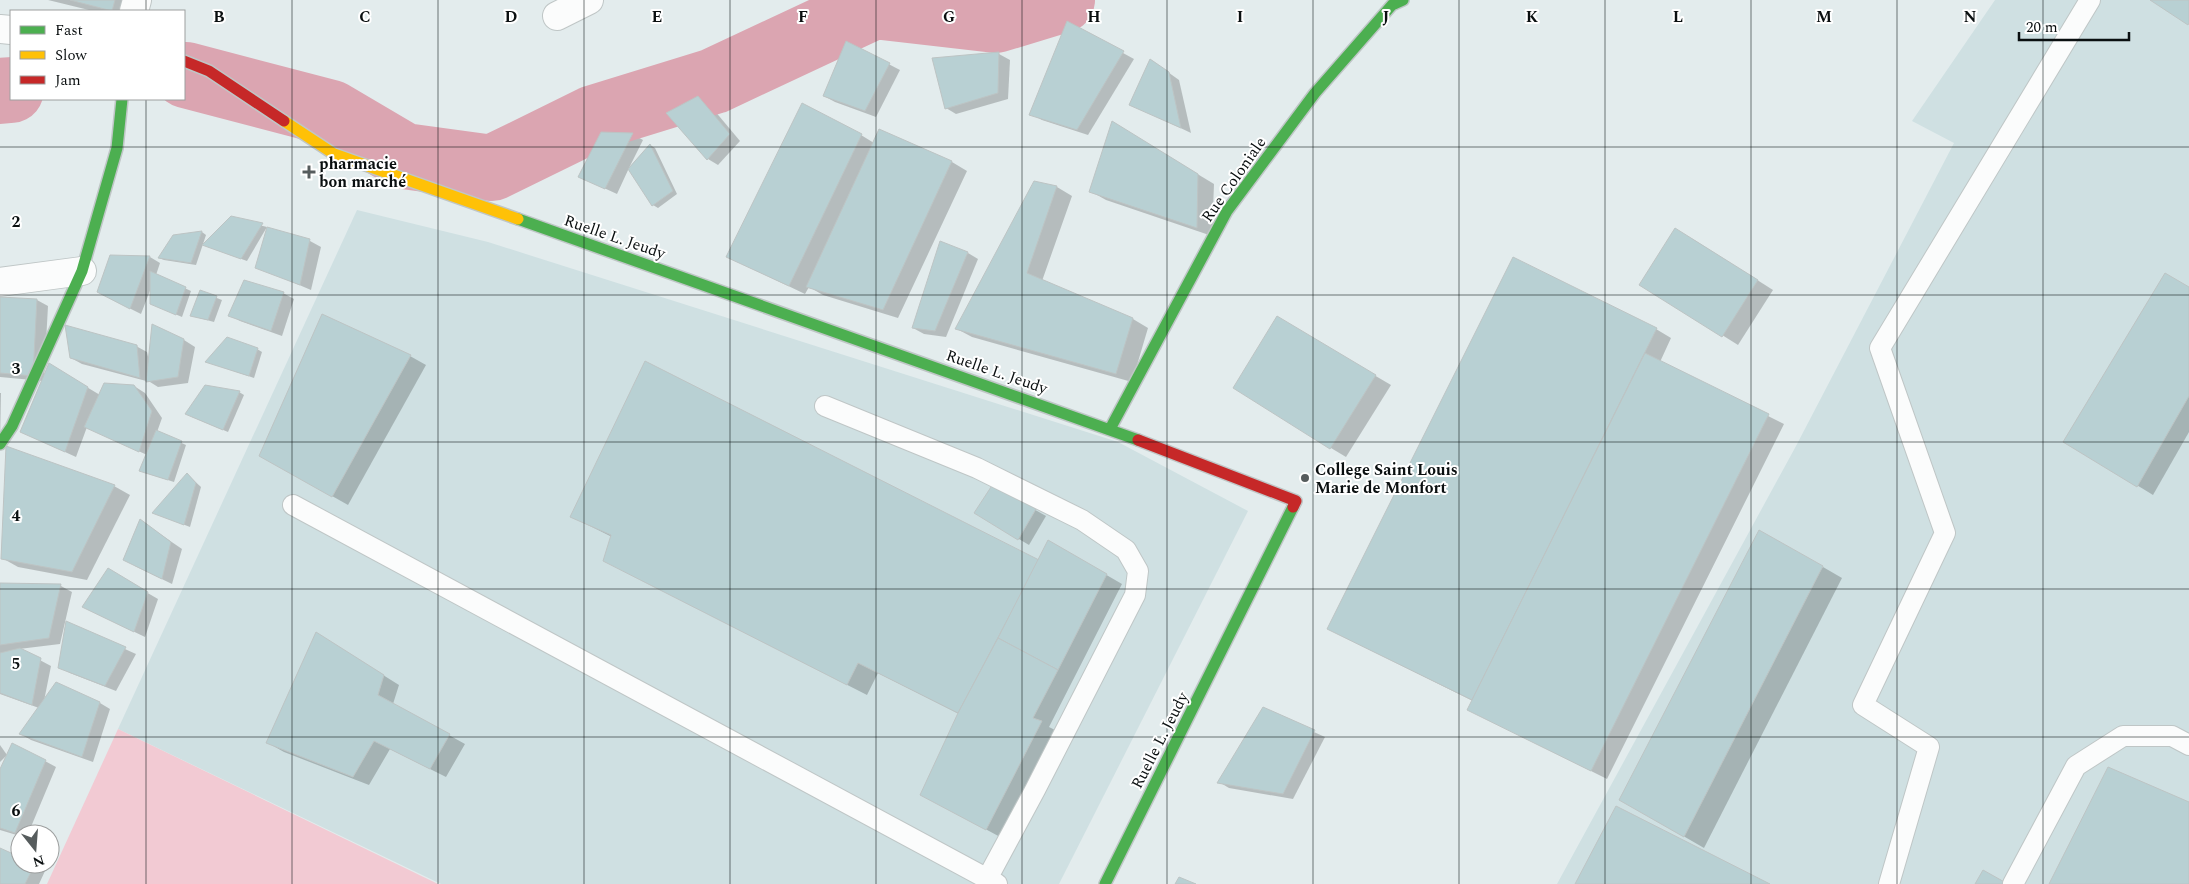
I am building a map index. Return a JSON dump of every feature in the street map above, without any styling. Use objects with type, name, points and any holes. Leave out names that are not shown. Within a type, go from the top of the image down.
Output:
[{"type":"street","points":[[558,16],[589,0]]},
{"type":"street","name":"Rue Coloniale","points":[[1110,429],[1227,211],[1315,93],[1392,4],[1403,0]]},
{"type":"street","name":"Ruelle L. Jeudy","points":[[185,60],[209,71],[334,154],[1110,429],[1296,501],[1104,884]]},
{"type":"street","points":[[0,444],[12,426],[82,271],[117,148],[122,100]]},
{"type":"street","points":[[0,282],[82,271]]},
{"type":"lane","points":[[1889,884],[1929,747],[1863,705],[1945,533],[1880,348],[2090,0]]},
{"type":"lane","points":[[293,505],[992,881],[1035,790],[1135,595],[1138,571],[1126,550],[1082,520],[977,468],[825,406]]},
{"type":"lane","points":[[2013,884],[2076,766],[2123,736],[2172,736],[2189,745]]},
{"type":"shaded area","points":[[1995,0],[2189,0],[2189,884],[1557,884],[1796,446],[1954,143],[1912,121]]},
{"type":"shaded area","points":[[357,210],[488,242],[1118,442],[1248,511],[1059,884],[441,884],[118,729]]},
{"type":"shaded area","points":[[118,729],[438,884],[47,884],[52,874],[60,874],[60,856]]},
{"type":"building","points":[[70,0],[115,0],[112,10]]},
{"type":"building","points":[[2150,0],[2189,0],[2188,25]]},
{"type":"building","points":[[1067,21],[1124,51],[1077,130],[1029,115]]},
{"type":"building","points":[[846,41],[890,63],[865,111],[823,96]]},
{"type":"building","points":[[999,52],[998,93],[945,109],[932,58]]},
{"type":"building","points":[[1150,59],[1169,72],[1181,128],[1129,105]]},
{"type":"building","points":[[698,96],[730,134],[707,160],[666,113]]},
{"type":"building","points":[[802,103],[862,134],[789,286],[726,257]]},
{"type":"building","points":[[1112,121],[1198,174],[1197,228],[1089,192]]},
{"type":"building","points":[[879,129],[952,161],[883,310],[806,287]]},
{"type":"building","points":[[601,132],[633,133],[605,189],[578,177]]},
{"type":"building","points":[[650,144],[673,191],[652,206],[628,169]]},
{"type":"building","points":[[1034,181],[1057,186],[1027,273],[1133,318],[1116,374],[955,329]]},
{"type":"building","points":[[231,216],[263,223],[241,259],[202,245]]},
{"type":"building","points":[[267,227],[310,239],[300,285],[255,268]]},
{"type":"building","points":[[1675,228],[1758,280],[1722,337],[1639,285]]},
{"type":"building","points":[[202,231],[191,263],[158,258],[173,235]]},
{"type":"building","points":[[940,241],[968,252],[935,331],[912,328]]},
{"type":"building","points":[[110,255],[150,256],[130,309],[97,292]]},
{"type":"building","points":[[1513,257],[1657,328],[1472,700],[1327,629]]},
{"type":"building","points":[[150,271],[186,287],[176,315],[150,304]]},
{"type":"building","points":[[2165,273],[2189,287],[2189,396],[2137,487],[2063,442]]},
{"type":"building","points":[[244,280],[284,292],[271,331],[228,316]]},
{"type":"building","points":[[200,290],[217,296],[208,320],[190,316]]},
{"type":"building","points":[[0,297],[37,299],[33,376],[0,373]]},
{"type":"building","points":[[322,314],[411,355],[332,497],[259,456]]},
{"type":"building","points":[[1277,316],[1376,375],[1330,449],[1233,388]]},
{"type":"building","points":[[152,324],[184,339],[178,377],[146,382]]},
{"type":"building","points":[[65,325],[137,345],[140,378],[70,358]]},
{"type":"building","points":[[227,337],[258,348],[249,376],[205,362]]},
{"type":"building","points":[[1645,353],[1769,414],[1591,771],[1467,710]]},
{"type":"building","points":[[645,361],[1039,560],[958,713],[858,663],[847,685],[603,561],[611,535],[570,517]]},
{"type":"building","points":[[49,363],[88,387],[65,452],[20,432]]},
{"type":"building","points":[[104,383],[134,385],[152,411],[139,452],[84,427]]},
{"type":"building","points":[[205,385],[240,391],[223,430],[185,414]]},
{"type":"building","points":[[156,430],[182,441],[168,480],[139,471]]},
{"type":"building","points":[[6,446],[115,485],[72,572],[1,559]]},
{"type":"building","points":[[187,473],[196,483],[184,525],[152,513]]},
{"type":"building","points":[[993,484],[1036,509],[1018,540],[974,513]]},
{"type":"building","points":[[140,519],[171,542],[162,579],[123,560]]},
{"type":"building","points":[[1759,530],[1823,566],[1684,837],[1619,800]]},
{"type":"building","points":[[1048,540],[1107,574],[1058,670],[998,638]]},
{"type":"building","points":[[108,568],[148,592],[134,632],[82,607]]},
{"type":"building","points":[[0,583],[61,584],[49,638],[0,645]]},
{"type":"building","points":[[66,621],[126,647],[105,686],[58,668]]},
{"type":"building","points":[[316,632],[384,675],[378,695],[450,734],[430,769],[374,741],[353,777],[266,743]]},
{"type":"building","points":[[998,638],[1058,670],[1033,718],[1042,721],[986,830],[920,795],[958,713]]},
{"type":"building","points":[[20,648],[41,658],[32,705],[0,693],[0,653]]},
{"type":"building","points":[[56,682],[100,702],[82,757],[19,734]]},
{"type":"building","points":[[1263,707],[1315,730],[1283,794],[1217,783]]},
{"type":"building","points":[[12,743],[46,760],[19,824],[10,824],[10,831],[0,828],[0,769]]},
{"type":"building","points":[[2108,767],[2189,802],[2189,884],[2049,884]]},
{"type":"building","points":[[1616,806],[1770,884],[1575,884]]},
{"type":"building","points":[[0,848],[10,852],[10,874],[30,874],[25,884],[0,884]]},
{"type":"building","points":[[1983,870],[2008,884],[1975,884]]},
{"type":"building","points":[[1179,877],[1196,884],[1175,884]]},
{"type":"waterway","points":[[186,75],[331,113],[404,156],[492,168],[594,118],[714,81],[874,6],[996,20],[1062,0]]},
{"type":"waterway","points":[[0,91],[10,90]]},
{"type":"traffic: fast","points":[[1110,429],[1227,211],[1315,93],[1392,5],[1403,0]]},
{"type":"traffic: fast","points":[[0,444],[12,426],[82,271],[117,148],[122,100]]},
{"type":"traffic: fast","points":[[518,219],[1138,440]]},
{"type":"traffic: fast","points":[[1105,884],[1293,507]]},
{"type":"traffic: slow","points":[[284,121],[334,154],[518,219]]},
{"type":"traffic: jam","points":[[185,61],[209,71],[284,121]]},
{"type":"traffic: jam","points":[[1138,440],[1296,501],[1293,507]]},
{"type":"place","name":"pharmacie bon marché","points":[[309,172]]},
{"type":"place","name":"College Saint Louis Marie de Monfort","points":[[1305,478]]}]
